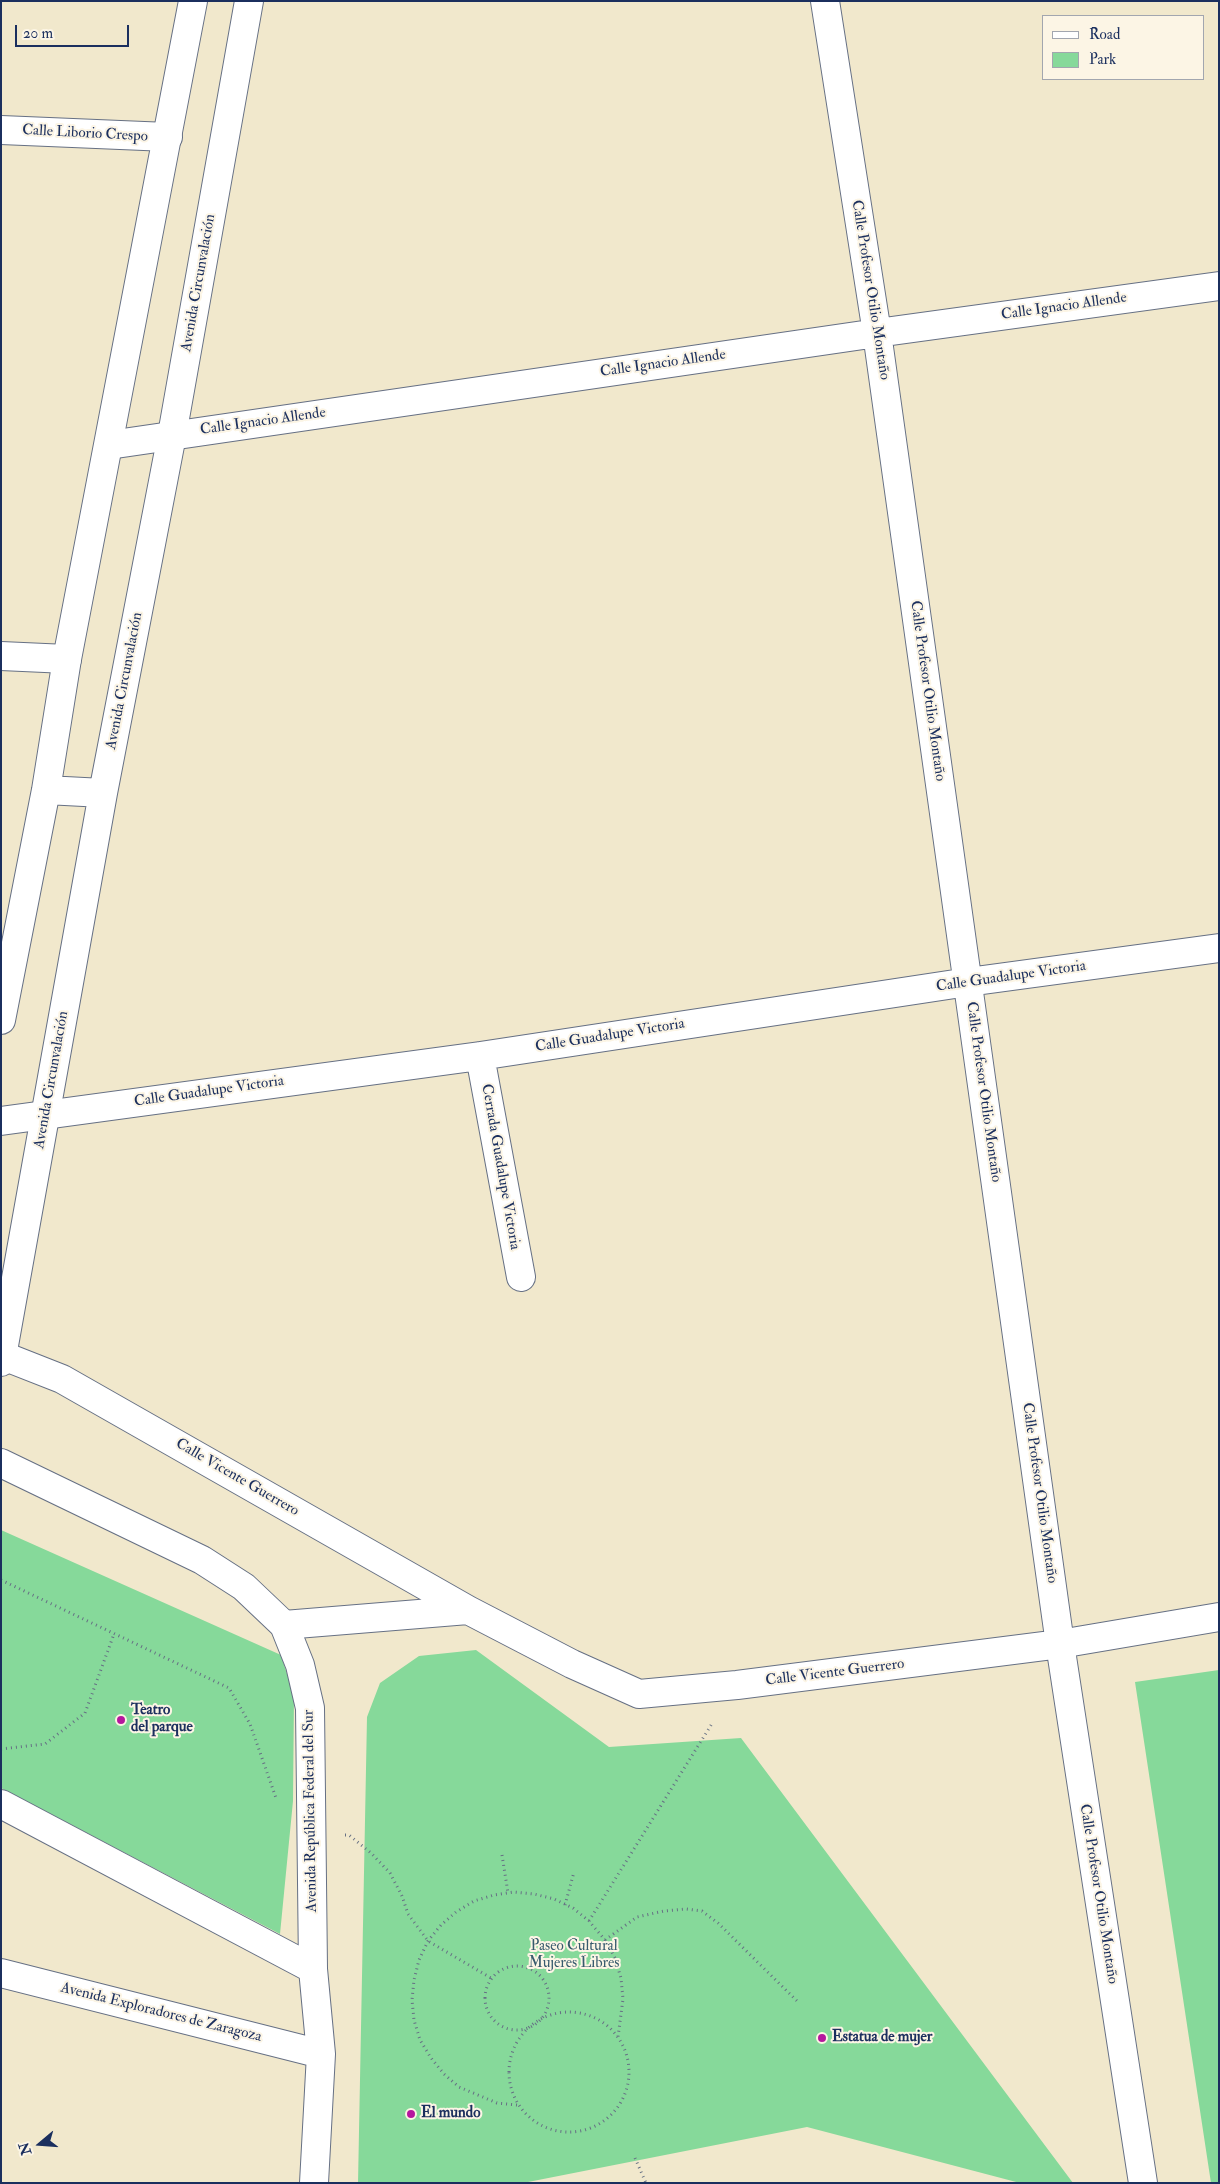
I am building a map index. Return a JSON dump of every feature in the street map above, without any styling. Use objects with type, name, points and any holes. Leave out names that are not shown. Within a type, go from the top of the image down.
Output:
[{"type":"street","points":[[1,1020],[6,966],[46,790],[67,659],[193,1]]},
{"type":"street","name":"Avenida Circunvalación","points":[[2,1357],[103,793],[172,435],[249,1]]},
{"type":"street","name":"Calle Profesor Otilio Montaño","points":[[825,1],[877,333],[1060,1644],[1142,2183]]},
{"type":"street","name":"Calle Liborio Crespo","points":[[1,130],[168,137]]},
{"type":"street","name":"Calle Ignacio Allende","points":[[109,445],[877,333],[1219,286]]},
{"type":"street","points":[[1,656],[67,659]]},
{"type":"street","points":[[46,790],[103,793]]},
{"type":"street","name":"Calle Guadalupe Victoria","points":[[1,1120],[480,1056],[968,982],[1219,948]]},
{"type":"street","name":"Cerrada Guadalupe Victoria","points":[[480,1056],[521,1278]]},
{"type":"street","name":"Calle Vicente Guerrero","points":[[2,1357],[62,1379],[468,1610],[572,1664],[639,1694],[737,1685],[1060,1644],[1219,1617]]},
{"type":"street","name":"Avenida República Federal del Sur","points":[[1,1463],[202,1560],[244,1587],[284,1625],[300,1665],[310,1708],[313,1969],[321,2054],[314,2183]]},
{"type":"street","points":[[284,1625],[468,1610]]},
{"type":"street","points":[[1,1804],[313,1969]]},
{"type":"street","name":"Avenida Exploradores de Zaragoza","points":[[1,1973],[321,2054]]},
{"type":"path","points":[[1,1580],[229,1688],[250,1724],[276,1798]]},
{"type":"path","points":[[1,1749],[46,1744],[85,1713],[114,1634]]},
{"type":"path","points":[[589,1921],[737,1685]]},
{"type":"path","points":[[340,1834],[349,1835],[371,1853],[390,1873],[402,1896],[408,1914],[428,1941],[491,1978]]},
{"type":"path","points":[[502,1855],[508,1894]]},
{"type":"path","points":[[565,1905],[574,1872]]},
{"type":"path","points":[[517,2105],[497,2103],[459,2087],[444,2074],[420,2040],[414,2020],[412,2000],[419,1960],[428,1941],[441,1925],[456,1912],[474,1901],[494,1895],[534,1894],[554,1899],[589,1921],[606,1940],[615,1958],[621,1978],[623,1999],[618,2036]]},
{"type":"path","points":[[606,1940],[636,1917],[664,1911],[686,1909],[702,1911],[718,1923],[797,2001]]},
{"type":"path","points":[[524,2031],[501,2026],[486,2010],[485,1994],[491,1978],[498,1971],[509,1966],[530,1969],[539,1975],[545,1983],[549,1994],[548,2005],[543,2017]]},
{"type":"path","points":[[575,2012],[594,2018],[618,2036],[629,2064],[628,2085],[621,2103],[609,2118],[594,2128],[575,2133],[555,2132],[537,2124],[517,2105],[512,2092],[509,2072],[512,2053],[524,2031],[543,2017],[575,2012]]},
{"type":"path","points":[[635,2158],[646,2183]]},
{"type":"green space","points":[[1,1530],[281,1655],[294,1696],[293,1801],[280,1934],[1,1788]]},
{"type":"green space","name":"Paseo Cultural Mujeres Libres","points":[[476,1650],[609,1747],[741,1738],[1073,2183],[1020,2183],[807,2127],[523,2183],[358,2183],[367,1717],[380,1683],[419,1656]]},
{"type":"green space","points":[[1219,1670],[1219,2183],[1211,2183],[1135,1682]]},
{"type":"place","name":"Teatro del parque","points":[[121,1720]]},
{"type":"place","name":"Estatua de mujer","points":[[822,2038]]},
{"type":"place","name":"El mundo","points":[[411,2114]]}]
